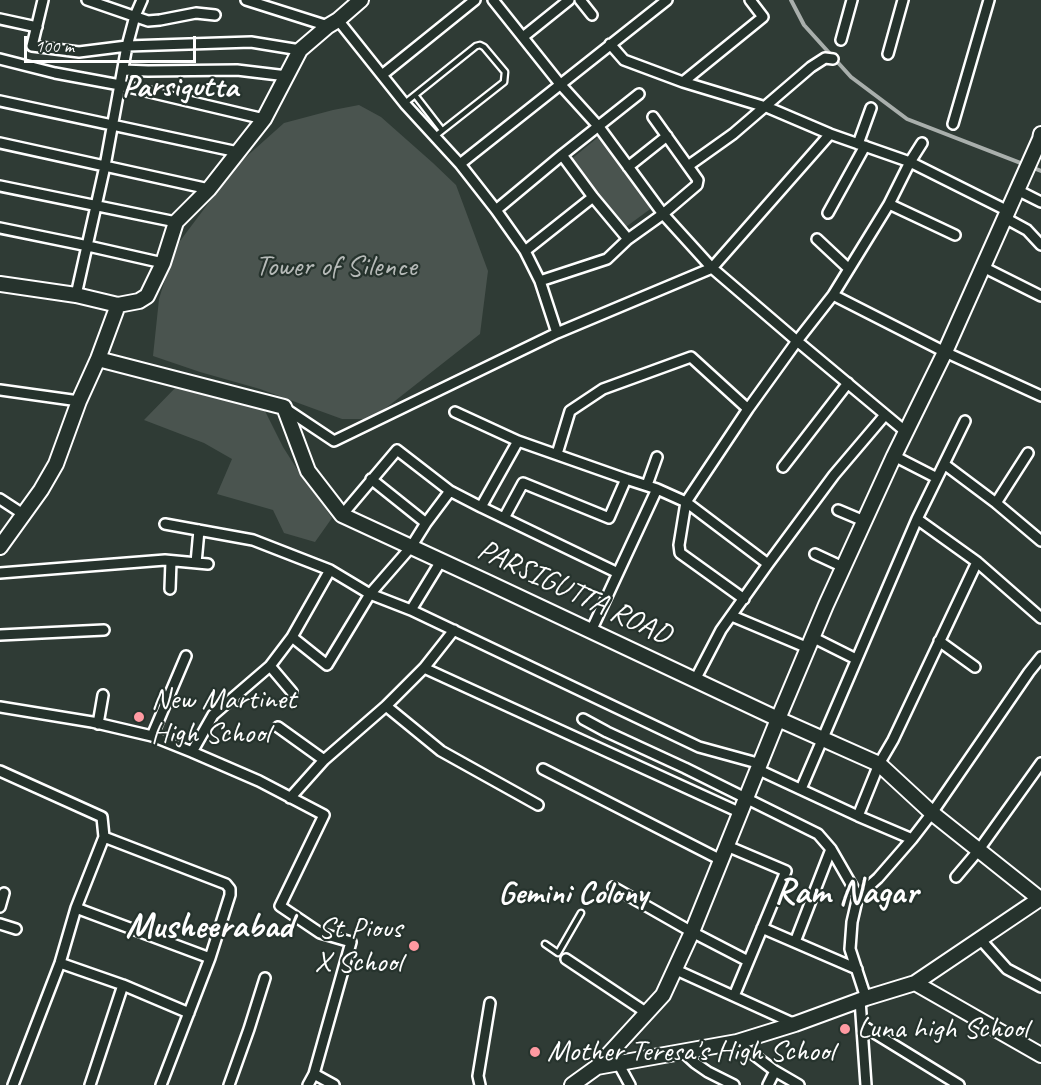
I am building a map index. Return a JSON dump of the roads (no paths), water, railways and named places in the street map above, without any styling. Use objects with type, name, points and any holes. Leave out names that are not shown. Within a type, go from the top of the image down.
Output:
[{"type":"street","points":[[43,0],[32,46],[79,52],[128,46],[251,42],[300,50]]},
{"type":"street","points":[[87,0],[148,21],[196,13],[215,15]]},
{"type":"street","points":[[76,295],[97,205],[128,46],[135,16],[142,0]]},
{"type":"street","points":[[246,0],[333,23],[382,75],[405,104],[460,164],[525,251],[540,281],[557,333]]},
{"type":"street","points":[[0,284],[76,295],[118,305],[139,301],[147,296],[163,263],[176,222],[209,189],[264,119],[300,50],[361,0]]},
{"type":"street","points":[[382,75],[475,0]]},
{"type":"street","points":[[493,0],[560,84],[599,127],[663,214],[712,268],[906,432]]},
{"type":"street","points":[[523,37],[569,0]]},
{"type":"street","points":[[580,0],[592,15]]},
{"type":"street","points":[[460,164],[667,0]]},
{"type":"street","points":[[683,82],[763,17],[750,0]]},
{"type":"street","points":[[841,40],[852,0]]},
{"type":"street","points":[[888,54],[903,0]]},
{"type":"street","points":[[953,124],[989,0]]},
{"type":"street","points":[[0,19],[37,27]]},
{"type":"street","points":[[610,44],[624,60],[683,82],[765,107],[830,134],[910,162],[1006,214],[1027,230],[1041,245]]},
{"type":"street","points":[[688,166],[733,134],[811,68],[825,58],[833,59]]},
{"type":"street","points":[[0,59],[264,119]]},
{"type":"street","points":[[123,70],[237,70],[287,76]]},
{"type":"street","points":[[145,91],[148,71]]},
{"type":"street","points":[[496,210],[562,154],[639,94]]},
{"type":"street","points":[[0,101],[238,152]]},
{"type":"street","points":[[828,213],[861,145],[871,108]]},
{"type":"street","points":[[540,281],[607,259],[628,239],[663,214],[697,185],[698,180],[653,117]]},
{"type":"street","points":[[98,359],[284,407],[334,441],[557,333],[712,268],[830,134]]},
{"type":"street","points":[[628,167],[667,136]]},
{"type":"street","points":[[572,1085],[597,1067],[663,995],[693,932],[778,719],[843,567],[945,352],[1041,137]]},
{"type":"street","points":[[0,143],[209,189]]},
{"type":"street","points":[[744,599],[680,553],[679,545],[686,502],[796,341],[833,295],[889,204],[922,143]]},
{"type":"street","points":[[562,154],[593,197],[628,239]]},
{"type":"street","points":[[0,186],[176,222]]},
{"type":"street","points":[[1017,190],[1041,202]]},
{"type":"street","points":[[525,251],[593,197]]},
{"type":"street","points":[[889,204],[955,235]]},
{"type":"street","points":[[0,228],[163,263]]},
{"type":"street","points":[[818,238],[849,269]]},
{"type":"street","points":[[983,267],[1041,296]]},
{"type":"street","points":[[833,295],[945,352],[1041,396]]},
{"type":"street","points":[[0,548],[41,490],[56,464],[118,305]]},
{"type":"street","points":[[557,454],[570,411],[603,389],[691,357],[748,409]]},
{"type":"street","points":[[783,467],[848,383]]},
{"type":"street","points":[[0,390],[79,401]]},
{"type":"street","name":"PARSIGUTTA ROAD","points":[[284,407],[308,471],[342,515],[879,764],[932,813],[1041,899]]},
{"type":"street","points":[[455,412],[518,441],[647,485],[686,502],[768,564]]},
{"type":"street","points":[[695,680],[722,630],[768,564],[834,475],[885,415]]},
{"type":"street","points":[[801,789],[917,519],[965,421]]},
{"type":"street","points":[[481,507],[518,441]]},
{"type":"street","points":[[342,515],[397,450],[450,491],[618,573]]},
{"type":"street","points":[[996,503],[1028,453]]},
{"type":"street","points":[[894,456],[937,478]]},
{"type":"street","points":[[647,485],[657,457]]},
{"type":"street","points":[[944,464],[1041,541]]},
{"type":"street","points":[[504,518],[523,483],[609,518],[626,479]]},
{"type":"street","points":[[371,480],[426,523]]},
{"type":"street","points":[[591,631],[657,489]]},
{"type":"street","points":[[292,637],[327,665],[370,594],[411,547],[450,491]]},
{"type":"street","points":[[0,499],[23,514]]},
{"type":"street","points":[[838,510],[864,522]]},
{"type":"street","points":[[917,519],[977,562],[1041,618]]},
{"type":"street","points":[[165,524],[253,540],[330,570],[370,594],[411,610],[699,747],[760,767],[858,816],[912,838]]},
{"type":"street","points":[[196,563],[199,530]]},
{"type":"street","points":[[816,554],[843,567]]},
{"type":"street","points":[[170,589],[171,561]]},
{"type":"street","points":[[0,573],[171,561],[208,564]]},
{"type":"street","points":[[411,610],[441,561]]},
{"type":"street","points":[[858,816],[879,764],[893,740],[977,562]]},
{"type":"street","points":[[192,752],[213,715],[270,666],[292,637],[330,570]]},
{"type":"street","points":[[732,616],[856,659]]},
{"type":"street","points":[[0,635],[104,630]]},
{"type":"street","points":[[290,798],[324,760],[386,706],[424,668],[453,630]]},
{"type":"street","points":[[939,641],[975,667]]},
{"type":"street","points":[[152,736],[186,656]]},
{"type":"street","points":[[866,1085],[862,1026],[863,999],[850,949],[852,922],[858,896],[878,878],[932,813],[1041,657]]},
{"type":"street","points":[[270,666],[292,692]]},
{"type":"street","points":[[424,668],[741,813]]},
{"type":"street","points":[[98,724],[103,695]]},
{"type":"street","points":[[386,706],[441,751],[538,805]]},
{"type":"street","points":[[0,707],[152,736],[259,781],[324,815],[280,906],[320,933],[351,942],[314,1074],[308,1085]]},
{"type":"street","points":[[583,719],[819,834],[831,849],[858,896]]},
{"type":"street","points":[[278,727],[324,760]]},
{"type":"street","points":[[956,877],[978,851],[1041,763]]},
{"type":"street","points":[[543,770],[721,860]]},
{"type":"street","points":[[0,771],[102,817],[104,837],[76,908],[60,963],[13,1085]]},
{"type":"street","points":[[104,837],[226,884],[230,889],[230,896],[210,958],[161,1085]]},
{"type":"street","points":[[727,846],[786,871],[734,996]]},
{"type":"street","points":[[795,942],[831,849]]},
{"type":"street","points":[[613,887],[748,961]]},
{"type":"street","points":[[0,907],[4,893]]},
{"type":"street","points":[[597,1067],[737,1042],[915,983],[1041,899]]},
{"type":"street","points":[[76,908],[210,958]]},
{"type":"street","points":[[0,924],[16,929]]},
{"type":"street","points":[[762,928],[857,969]]},
{"type":"street","points":[[980,939],[1007,969],[1041,987]]},
{"type":"street","points":[[562,956],[647,1013]]},
{"type":"street","points":[[60,963],[123,985],[189,1013]]},
{"type":"street","points":[[674,969],[795,1024]]},
{"type":"street","points":[[229,1085],[265,978]]},
{"type":"street","points":[[915,983],[1041,1055]]},
{"type":"street","points":[[90,1085],[123,985]]},
{"type":"street","points":[[480,1085],[478,1076],[490,1004]]},
{"type":"street","points":[[862,1026],[959,1085]]},
{"type":"street","points":[[737,1042],[775,1071],[799,1085]]},
{"type":"street","points":[[683,1052],[708,1072],[734,1085]]},
{"type":"street","points":[[618,1063],[626,1084]]},
{"type":"street","points":[[768,1085],[775,1071]]},
{"type":"street","points":[[314,1074],[334,1085]]},
{"type":"lane","points":[[405,104],[476,46],[484,47],[505,72],[504,82],[434,137]]},
{"type":"lane","points":[[415,95],[442,130]]},
{"type":"lane","points":[[545,944],[562,956],[581,913]]},
{"type":"waterway","points":[[791,0],[804,25],[851,77],[907,119],[1041,171]]},
{"type":"place","name":"New Martinet High School","points":[[139,717]]},
{"type":"place","name":"St Pious X School","points":[[414,946]]},
{"type":"place","name":"Luna high School","points":[[845,1029]]},
{"type":"place","name":"Mother Teresa's High School","points":[[535,1052]]},
{"type":"district","name":"Parsigutta","points":[[180,88]]},
{"type":"district","name":"Ram Nagar","points":[[846,894]]},
{"type":"district","name":"Gemini Colony","points":[[573,895]]},
{"type":"district","name":"Musheerabad","points":[[209,928]]},
{"type":"park label","name":"Tower of Silence","points":[[336,267]]}]
